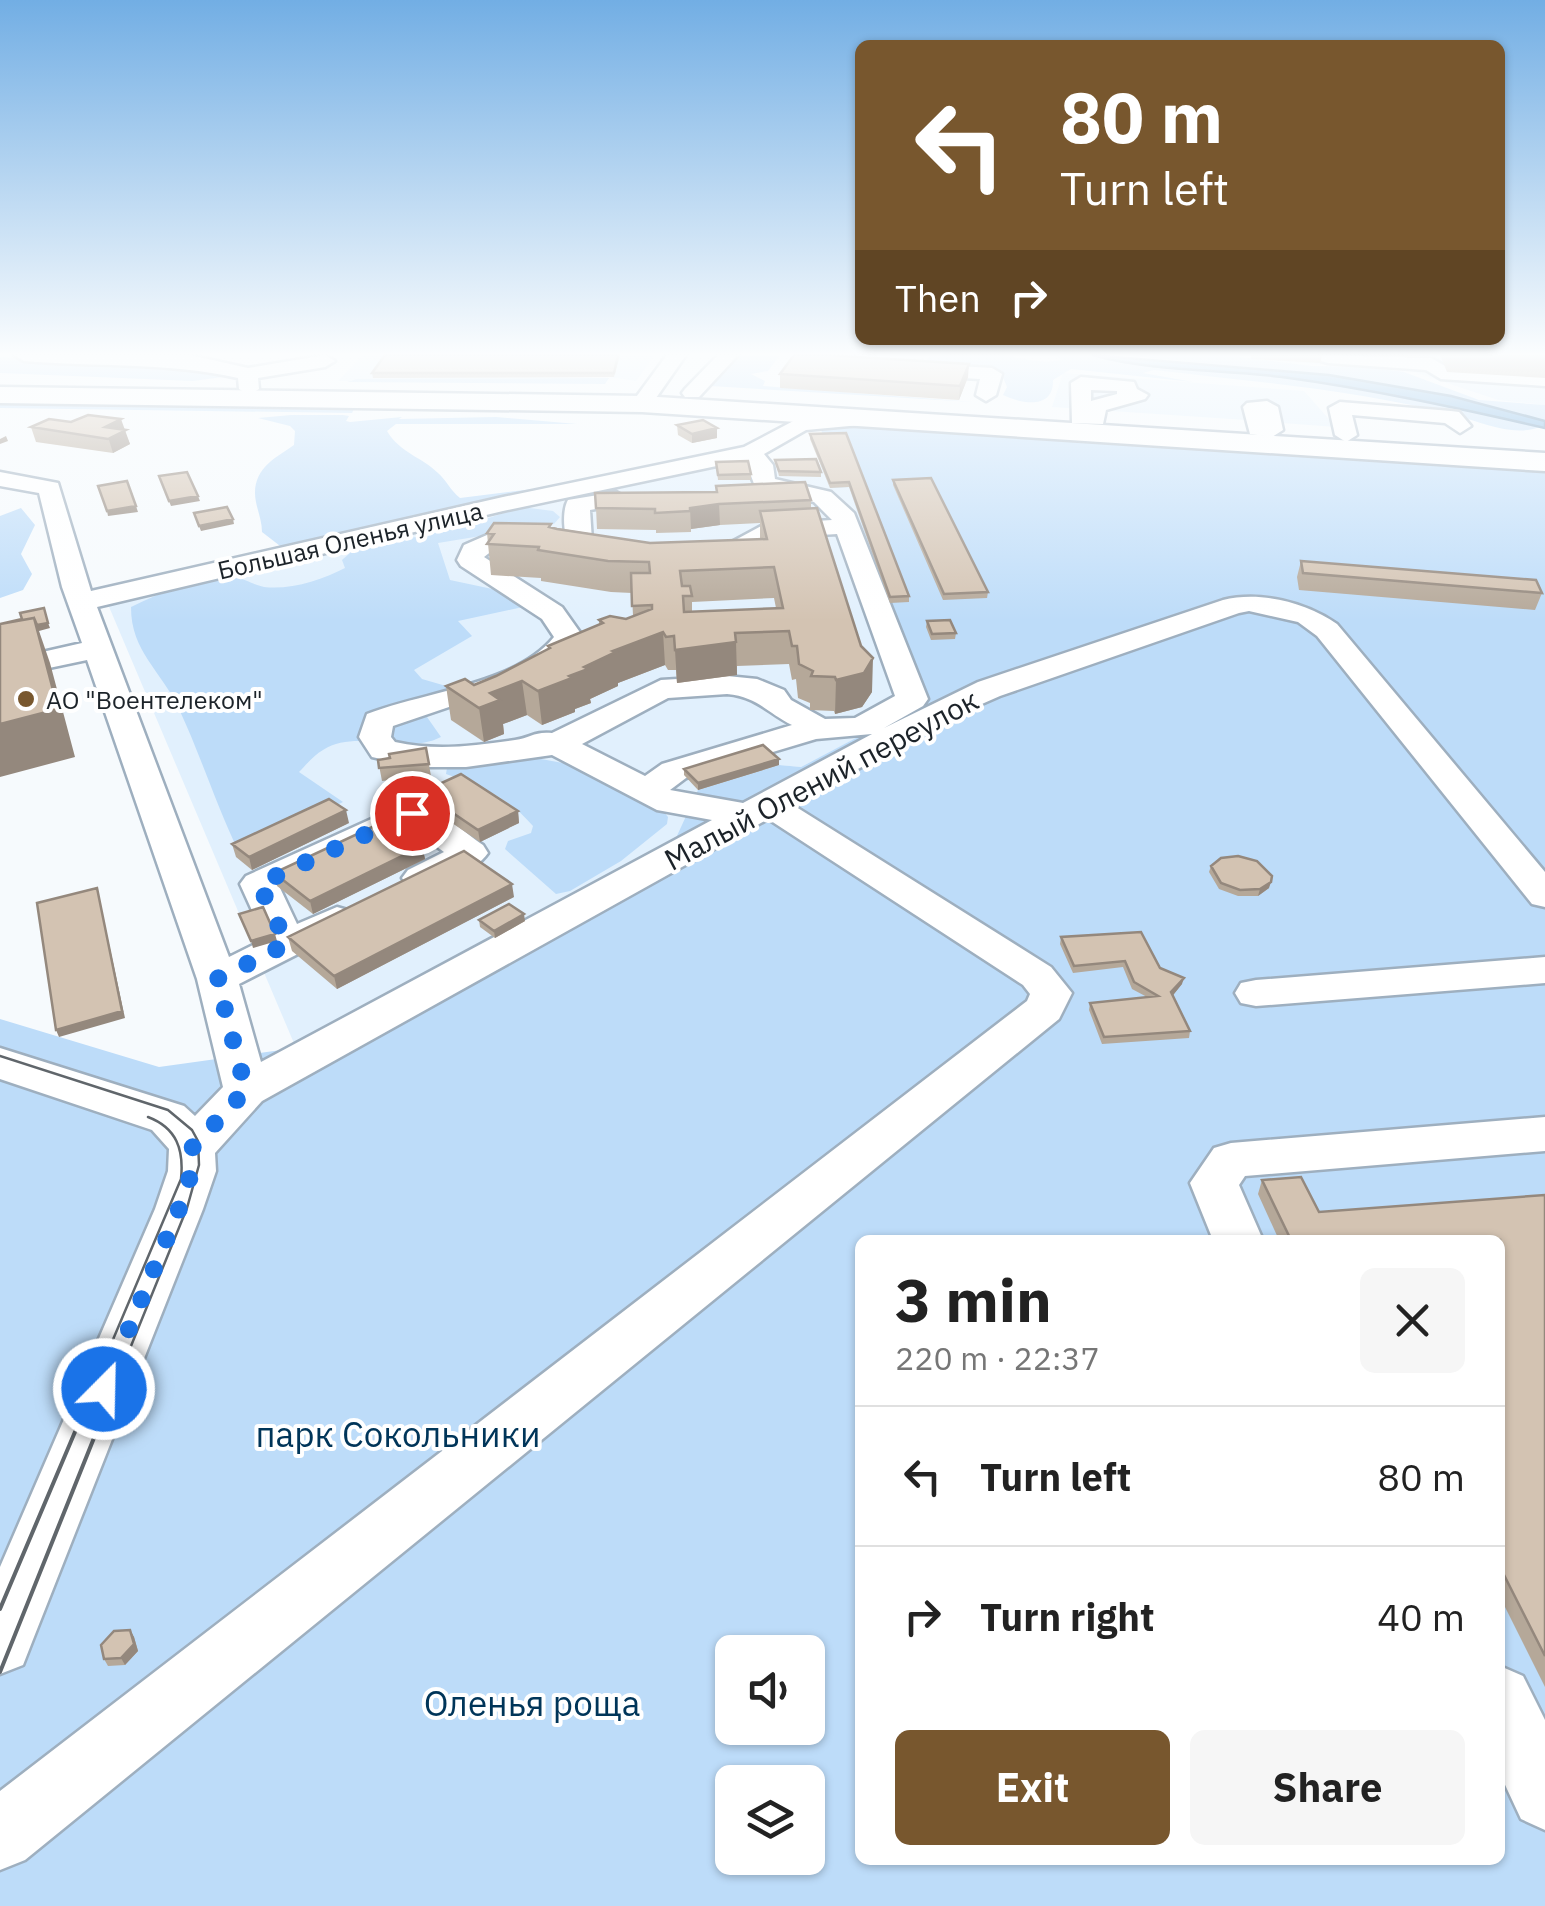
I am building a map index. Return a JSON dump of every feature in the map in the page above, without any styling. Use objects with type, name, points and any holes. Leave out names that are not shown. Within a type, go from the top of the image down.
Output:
[{"type":"main road","points":[[1272,444],[1545,462]]},
{"type":"main road","points":[[1494,444],[1545,447]]},
{"type":"street","name":"Большая Оленья улица","points":[[82,602],[503,504],[752,452],[766,444]]},
{"type":"street","points":[[647,791],[674,771],[814,729],[862,727],[912,699],[842,513],[822,497],[754,484],[761,465],[752,452]]},
{"type":"street","points":[[0,480],[50,488],[82,602],[217,979],[246,1090],[192,1148]]},
{"type":"street","points":[[706,486],[577,504],[593,544],[515,540],[487,543],[473,551],[470,560],[478,568],[552,613],[568,638],[560,655],[541,666],[417,704],[378,721],[375,737],[384,750],[417,757],[466,757],[557,744],[661,689],[727,684],[757,688],[811,722],[814,729]]},
{"type":"street","points":[[673,555],[732,552],[764,532],[847,526]]},
{"type":"street","name":"Малый Олений переулок","points":[[246,1090],[938,710],[989,689],[1249,603],[1308,616],[1343,648],[1545,896]]},
{"type":"street","points":[[50,659],[98,648]]},
{"type":"street","points":[[417,704],[460,717]]},
{"type":"street","points":[[0,1835],[1044,1010],[1050,993],[1037,976],[759,810],[669,803],[557,744],[493,739]]},
{"type":"street","points":[[217,979],[470,853],[412,813],[259,884],[287,944]]},
{"type":"street","points":[[1256,992],[1545,970]]},
{"type":"street","points":[[0,1063],[154,1112],[177,1124],[192,1148],[192,1171],[179,1209],[0,1642]]},
{"type":"street","points":[[1236,1235],[1214,1183],[1232,1160],[1545,1134]]},
{"type":"street","points":[[1505,1710],[1545,1794]]},
{"type":"shaded area","points":[[822,464],[849,487],[923,703],[801,767],[778,765],[676,838],[296,1048],[107,602],[700,468]]},
{"type":"green space","points":[[398,444],[432,468],[460,498],[541,488],[284,549],[262,532],[255,493],[263,470],[294,445]]},
{"type":"green space","name":"парк Сокольники","points":[[813,444],[1116,444],[1545,472],[1545,1906],[0,1906],[0,1019],[159,1067],[296,1048],[676,838],[698,790],[779,765],[801,767],[922,703],[849,487],[830,488]]},
{"type":"green space","points":[[522,507],[553,511],[560,517],[554,524],[438,543],[450,580],[530,597],[532,605],[458,621],[472,636],[414,670],[422,679],[453,688],[437,697],[371,712],[383,720],[427,717],[441,737],[412,744],[351,741],[323,750],[299,772],[343,802],[239,852],[179,709],[141,649],[131,607],[168,591],[220,579],[238,578],[274,588],[306,583],[345,568],[342,560],[351,552],[467,525]]},
{"type":"green space","points":[[21,508],[35,525],[21,554],[32,574],[23,590],[0,598],[0,516]]},
{"type":"green space","points":[[530,757],[574,765],[660,807],[668,817],[667,824],[621,861],[570,891],[556,894],[505,849],[508,841],[531,833],[533,826],[493,794],[446,774],[448,762],[484,765]]},
{"type":"building","points":[[814,444],[850,444],[909,596],[890,597],[849,482],[830,483]]},
{"type":"building","points":[[816,459],[821,472],[779,471],[775,460]]},
{"type":"building","points":[[748,461],[751,474],[718,475],[716,462]]},
{"type":"building","points":[[187,472],[198,496],[169,501],[159,476]]},
{"type":"building","points":[[931,478],[988,592],[944,594],[893,480]]},
{"type":"building","points":[[127,481],[136,506],[107,511],[98,486]]},
{"type":"building","points":[[805,482],[811,500],[719,504],[655,513],[655,509],[596,508],[595,493],[717,492],[716,486]]},
{"type":"building","points":[[227,507],[233,519],[199,526],[194,513]]},
{"type":"building","points":[[817,508],[861,646],[873,658],[864,673],[836,680],[811,676],[813,671],[799,664],[797,646],[792,646],[789,631],[735,633],[736,642],[675,650],[674,636],[666,637],[663,632],[613,651],[616,652],[584,667],[588,669],[569,676],[572,678],[538,691],[522,681],[490,693],[500,700],[479,708],[446,686],[465,679],[474,685],[548,646],[603,623],[599,620],[610,616],[626,619],[652,609],[652,605],[632,606],[631,573],[650,573],[649,562],[608,561],[538,550],[539,547],[487,544],[494,534],[487,533],[494,523],[551,524],[549,527],[557,529],[650,543],[767,539],[760,511]],"holes":[[[774,567],[783,608],[684,612],[683,596],[692,596],[690,586],[682,586],[680,571]]]},
{"type":"building","points":[[1301,561],[1536,580],[1542,593],[1303,573]]},
{"type":"building","points":[[44,608],[48,623],[37,625],[34,618],[0,624],[22,619],[20,613]]},
{"type":"building","points":[[34,618],[58,709],[0,724],[0,624]]},
{"type":"building","points":[[950,620],[956,633],[932,634],[927,621]]},
{"type":"building","points":[[763,745],[779,759],[698,783],[684,769]]},
{"type":"building","points":[[426,748],[429,764],[379,768],[378,760],[390,758],[389,754]]},
{"type":"building","points":[[461,774],[518,811],[478,830],[422,792]]},
{"type":"building","points":[[329,799],[346,810],[249,857],[232,844]]},
{"type":"building","points":[[385,821],[422,846],[310,901],[274,873]]},
{"type":"building","points":[[464,851],[512,884],[334,976],[288,937]]},
{"type":"building","points":[[1238,856],[1257,861],[1272,876],[1271,882],[1260,889],[1240,890],[1221,883],[1211,866],[1221,858]]},
{"type":"building","points":[[97,888],[122,1011],[56,1030],[37,903]]},
{"type":"building","points":[[509,904],[524,914],[494,931],[479,920]]},
{"type":"building","points":[[263,907],[275,934],[251,941],[239,914]]},
{"type":"building","points":[[1141,932],[1160,968],[1184,978],[1171,992],[1190,1031],[1104,1037],[1090,1003],[1158,996],[1134,982],[1125,961],[1074,966],[1061,937]]},
{"type":"building","points":[[1301,1177],[1319,1212],[1545,1195],[1545,1656],[1505,1577],[1505,1235],[1289,1235],[1262,1180]]},
{"type":"building","points":[[130,1630],[134,1644],[121,1658],[104,1659],[101,1645],[114,1631]]},
{"type":"tram line","points":[[0,1056],[168,1110],[192,1130],[198,1141],[199,1165],[187,1208],[103,1415]]},
{"type":"tram line","points":[[81,1415],[181,1179],[176,1141],[166,1127],[148,1117]]},
{"type":"tram line","points":[[0,1609],[83,1413]]},
{"type":"tram line","points":[[0,1672],[104,1413]]},
{"type":"place","name":"АО \"Воентелеком\"","points":[[26,699]]},
{"type":"route","points":[[104,1389],[179,1209],[192,1171],[192,1148],[246,1090],[217,979],[287,944],[259,884],[412,813]]},
{"type":"park label","name":"Оленья роща","points":[[532,1703]]}]
